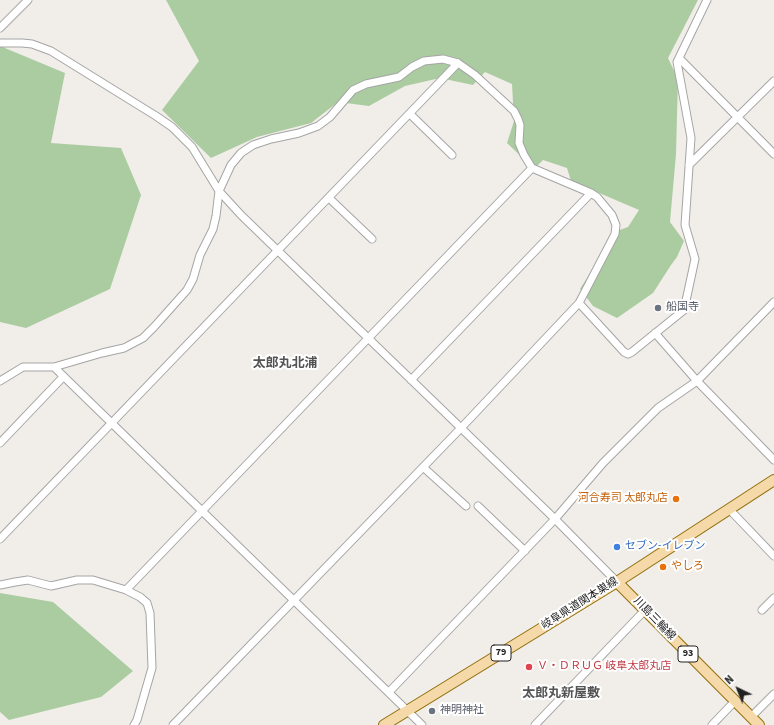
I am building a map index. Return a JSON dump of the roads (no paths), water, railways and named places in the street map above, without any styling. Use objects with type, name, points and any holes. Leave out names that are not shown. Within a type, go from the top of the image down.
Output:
[{"type":"main road","name":"岐阜県道関本巣線","points":[[384,725],[617,582],[774,480]]},
{"type":"main road","name":"川島三輪線","points":[[617,582],[759,725]]},
{"type":"street","points":[[0,28],[28,0]]},
{"type":"street","points":[[579,303],[624,352],[628,354],[684,310],[695,259],[685,225],[691,138],[677,62],[707,0]]},
{"type":"street","points":[[0,43],[22,42],[51,51],[172,127],[192,147],[219,190],[241,215],[555,519],[617,582]]},
{"type":"street","points":[[680,58],[774,154]]},
{"type":"street","points":[[0,381],[23,367],[54,367],[124,348],[143,338],[187,290],[193,279],[200,255],[213,228],[219,190],[231,165],[241,153],[252,145],[299,133],[318,126],[330,117],[353,90],[366,84],[399,77],[412,66],[424,62],[443,59],[458,63],[475,75],[514,111],[520,125],[519,143],[532,168],[591,193],[597,197],[612,215],[616,225],[615,234],[579,303],[461,428],[173,725]]},
{"type":"street","points":[[0,539],[458,63]]},
{"type":"street","points":[[689,165],[774,81]]},
{"type":"street","points":[[410,114],[452,155]]},
{"type":"street","points":[[126,590],[532,168]]},
{"type":"street","points":[[411,380],[591,193]]},
{"type":"street","points":[[329,198],[372,239]]},
{"type":"street","points":[[389,692],[555,519],[603,463],[658,408],[697,381],[774,302]]},
{"type":"street","points":[[655,333],[697,381],[774,457]]},
{"type":"street","points":[[54,367],[422,725]]},
{"type":"street","points":[[0,443],[63,377]]},
{"type":"street","points":[[423,467],[466,506]]},
{"type":"street","points":[[478,506],[525,551]]},
{"type":"street","points":[[729,509],[774,556]]},
{"type":"street","points":[[0,585],[28,580],[51,586],[77,580],[93,580],[126,590],[140,597],[147,603],[150,613],[152,668],[137,720],[134,725]]},
{"type":"street","points":[[762,610],[774,598]]},
{"type":"street","points":[[535,725],[645,610]]},
{"type":"street","points":[[751,717],[774,694]]},
{"type":"street","points":[[712,725],[735,701]]},
{"type":"place","name":"船国寺","points":[[658,308]]},
{"type":"place","name":"河合寿司 太郎丸店","points":[[676,499]]},
{"type":"place","name":"セブン-イレブン","points":[[617,547]]},
{"type":"place","name":"やしろ","points":[[663,567]]},
{"type":"place","name":"Ｖ・ＤＲＵＧ 岐阜太郎丸店","points":[[529,667]]},
{"type":"place","name":"神明神社","points":[[432,711]]},
{"type":"district","name":"太郎丸北浦","points":[[285,364]]},
{"type":"district","name":"太郎丸新屋敷","points":[[561,694]]}]
